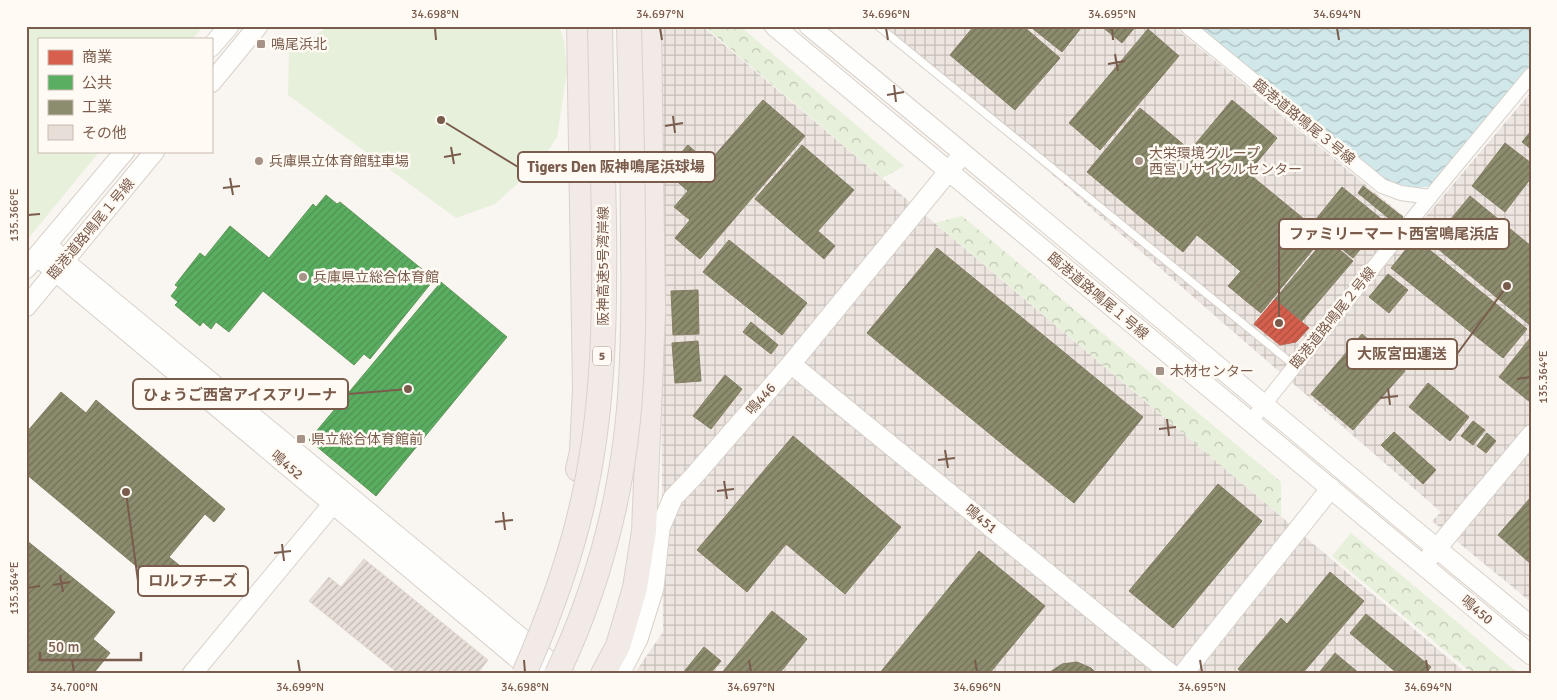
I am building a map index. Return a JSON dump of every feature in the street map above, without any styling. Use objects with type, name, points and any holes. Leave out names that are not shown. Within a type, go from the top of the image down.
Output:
[{"type":"highway","name":"5","points":[[521,663],[570,511],[582,451],[585,389],[579,26]]},
{"type":"highway","name":"阪神高速5号湾岸線","points":[[521,663],[549,617],[570,554],[586,487],[597,420],[604,277],[600,26]]},
{"type":"highway","name":"5","points":[[557,674],[575,636],[600,567],[618,490],[628,420],[634,317],[629,26]]},
{"type":"highway","points":[[603,674],[618,646],[635,588],[644,531],[653,310],[649,26]]},
{"type":"street","points":[[212,46],[229,26]]},
{"type":"street","points":[[212,82],[258,26]]},
{"type":"street","name":"臨港道路鳴尾１号線","points":[[774,26],[1423,566]]},
{"type":"street","name":"臨港道路鳴尾１号線","points":[[809,26],[964,153],[1263,406],[1437,549]]},
{"type":"street","name":"臨港道路鳴尾３号線","points":[[1187,26],[1382,186],[1401,193],[1430,197]]},
{"type":"street","name":"臨港道路鳴尾２号線","points":[[1250,422],[1430,197],[1531,75]]},
{"type":"street","name":"臨港道路鳴尾１号線","points":[[37,256],[124,152]]},
{"type":"street","name":"臨港道路鳴尾１号線","points":[[26,306],[154,152]]},
{"type":"street","name":"鳴446","points":[[620,674],[638,638],[654,588],[660,528],[673,498],[791,364],[964,153]]},
{"type":"street","name":"鳴452","points":[[37,256],[60,266],[338,497],[521,663],[536,674]]},
{"type":"street","name":"鳴451","points":[[791,364],[1170,674]]},
{"type":"street","points":[[1423,566],[1531,435]]},
{"type":"street","points":[[1183,674],[1331,488]]},
{"type":"street","points":[[192,674],[338,497]]},
{"type":"street","name":"鳴450","points":[[1437,549],[1531,626]]},
{"type":"street","name":"鳴450","points":[[1423,566],[1531,655]]},
{"type":"street","name":"鳴452","points":[[521,663],[565,674]]},
{"type":"lane","points":[[878,26],[1294,366]]},
{"type":"shaded area","points":[[659,26],[702,26],[1467,674],[634,674],[663,632]]},
{"type":"shaded area","points":[[881,26],[1173,26],[1417,227],[1531,92],[1531,602],[1432,521],[1441,512]]},
{"type":"green space","points":[[26,26],[203,26],[194,38],[38,38],[38,152],[99,152],[26,241]]},
{"type":"green space","points":[[330,26],[559,26],[564,41],[567,71],[557,137],[540,163],[495,204],[456,218],[288,95],[289,52]]},
{"type":"green space","points":[[704,26],[740,26],[904,166],[882,178]]},
{"type":"green space","points":[[962,216],[1281,482],[1281,516],[935,223]]},
{"type":"green space","points":[[1351,533],[1519,674],[1473,674],[1332,556]]},
{"type":"water","points":[[1194,26],[1531,26],[1531,69],[1433,186],[1389,191]]},
{"type":"building: 商業","points":[[1275,299],[1309,328],[1296,342],[1280,345],[1254,324]]},
{"type":"building: 公共","name":"兵庫県立総合体育館","points":[[326,195],[337,204],[340,202],[423,270],[420,273],[432,282],[370,359],[364,354],[354,365],[263,291],[229,332],[216,322],[211,329],[203,322],[200,326],[175,305],[178,302],[171,296],[178,287],[175,285],[200,253],[205,257],[230,226],[269,258],[313,204],[316,207]]},
{"type":"building: 公共","points":[[441,282],[507,337],[376,496],[309,440]]},
{"type":"building: 工業","points":[[974,26],[1023,26],[1060,58],[1015,110],[950,55]]},
{"type":"building: 工業","points":[[1034,26],[1080,26],[1081,28],[1062,52],[1032,28]]},
{"type":"building: 工業","points":[[1101,26],[1136,26],[1122,43]]},
{"type":"building: 工業","points":[[1148,29],[1179,56],[1100,150],[1069,123]]},
{"type":"building: 工業","points":[[763,100],[805,136],[700,259],[675,238],[690,220],[674,207],[688,191],[665,171],[688,145],[708,163]]},
{"type":"building: 工業","points":[[1232,100],[1277,138],[1183,252],[1137,214]]},
{"type":"building: 工業","name":"大栄環境グループ 西宮リサイクルセンター","points":[[1140,108],[1190,150],[1137,214],[1087,172]]},
{"type":"building: 工業","points":[[1531,131],[1531,149],[1522,142]]},
{"type":"building: 工業","points":[[1505,143],[1531,163],[1531,178],[1505,212],[1472,186]]},
{"type":"building: 工業","points":[[802,145],[854,190],[818,231],[835,246],[824,259],[755,199]]},
{"type":"building: 工業","points":[[1248,173],[1270,191],[1219,253],[1197,235]]},
{"type":"building: 工業","points":[[1363,186],[1403,217],[1397,225],[1358,193]]},
{"type":"building: 工業","points":[[1342,187],[1384,221],[1353,258],[1312,224]]},
{"type":"building: 工業","points":[[1270,191],[1310,224],[1258,286],[1219,253]]},
{"type":"building: 工業","points":[[1470,196],[1531,246],[1531,326],[1431,243]]},
{"type":"building: 工業","points":[[1310,224],[1324,236],[1273,298],[1258,286]]},
{"type":"building: 工業","points":[[1326,238],[1353,261],[1302,321],[1275,299]]},
{"type":"building: 工業","points":[[1415,238],[1527,329],[1503,358],[1391,268]]},
{"type":"building: 工業","points":[[729,240],[807,303],[782,335],[703,272]]},
{"type":"building: 工業","points":[[937,248],[1143,417],[1074,503],[867,333]]},
{"type":"building: 工業","points":[[1241,271],[1258,286],[1246,301],[1228,286]]},
{"type":"building: 工業","points":[[1388,274],[1408,290],[1389,313],[1369,297]]},
{"type":"building: 工業","points":[[1258,286],[1273,298],[1261,313],[1246,301]]},
{"type":"building: 工業","points":[[698,290],[699,334],[673,335],[671,291]]},
{"type":"building: 工業","points":[[751,322],[778,345],[771,354],[743,332]]},
{"type":"building: 工業","points":[[1362,334],[1405,371],[1353,430],[1311,394]]},
{"type":"building: 工業","points":[[1531,337],[1531,400],[1530,402],[1499,377]]},
{"type":"building: 工業","points":[[698,341],[701,381],[675,383],[672,343]]},
{"type":"building: 工業","points":[[725,375],[742,389],[711,429],[693,416]]},
{"type":"building: 工業","points":[[1428,383],[1469,417],[1450,441],[1409,407]]},
{"type":"building: 工業","points":[[61,392],[86,413],[96,400],[225,509],[214,522],[205,514],[169,557],[184,569],[166,591],[26,474],[26,433]]},
{"type":"building: 工業","points":[[1473,421],[1485,430],[1473,445],[1461,436]]},
{"type":"building: 工業","points":[[1394,432],[1436,470],[1423,484],[1381,445]]},
{"type":"building: 工業","points":[[1487,433],[1496,441],[1486,453],[1477,446]]},
{"type":"building: 工業","points":[[793,436],[901,527],[845,594],[786,544],[747,592],[697,550]]},
{"type":"building: 工業","points":[[1218,484],[1262,521],[1173,628],[1129,591]]},
{"type":"building: 工業","points":[[1531,497],[1531,564],[1498,535]]},
{"type":"building: 工業","points":[[26,540],[115,612],[93,639],[110,653],[93,674],[26,674]]},
{"type":"building: 工業","points":[[979,551],[1045,606],[989,674],[879,674]]},
{"type":"building: 工業","points":[[1330,572],[1364,601],[1302,674],[1244,674],[1238,669],[1281,618],[1287,624]]},
{"type":"building: 工業","points":[[772,611],[807,639],[779,674],[721,674]]},
{"type":"building: 工業","points":[[1366,614],[1431,667],[1425,674],[1398,674],[1350,633]]},
{"type":"building: 工業","points":[[704,647],[721,661],[710,674],[682,674]]},
{"type":"building: 工業","points":[[1335,653],[1360,674],[1318,674]]},
{"type":"building: 工業","points":[[1077,662],[1091,668],[1097,674],[1047,674],[1062,664]]},
{"type":"building: その他","points":[[364,559],[488,660],[477,674],[399,674],[309,601],[329,577],[341,587]]},
{"type":"place","name":"鳴尾浜北","points":[[261,44]]},
{"type":"place","name":"Tigers Den 阪神鳴尾浜球場","points":[[441,120]]},
{"type":"place","name":"兵庫県立体育館駐車場","points":[[259,161]]},
{"type":"place","name":"大栄環境グループ 西宮リサイクルセンター","points":[[1139,161]]},
{"type":"place","name":"兵庫県立総合体育館","points":[[303,277]]},
{"type":"place","name":"大阪宮田運送","points":[[1507,286]]},
{"type":"place","name":"ファミリーマート西宮鳴尾浜店","points":[[1279,323]]},
{"type":"place","name":"木材センター","points":[[1160,371]]},
{"type":"place","name":"ひょうご西宮アイスアリーナ","points":[[408,389]]},
{"type":"place","name":"県立総合体育館前","points":[[301,439]]},
{"type":"place","name":"ロルフチーズ","points":[[126,492]]}]
